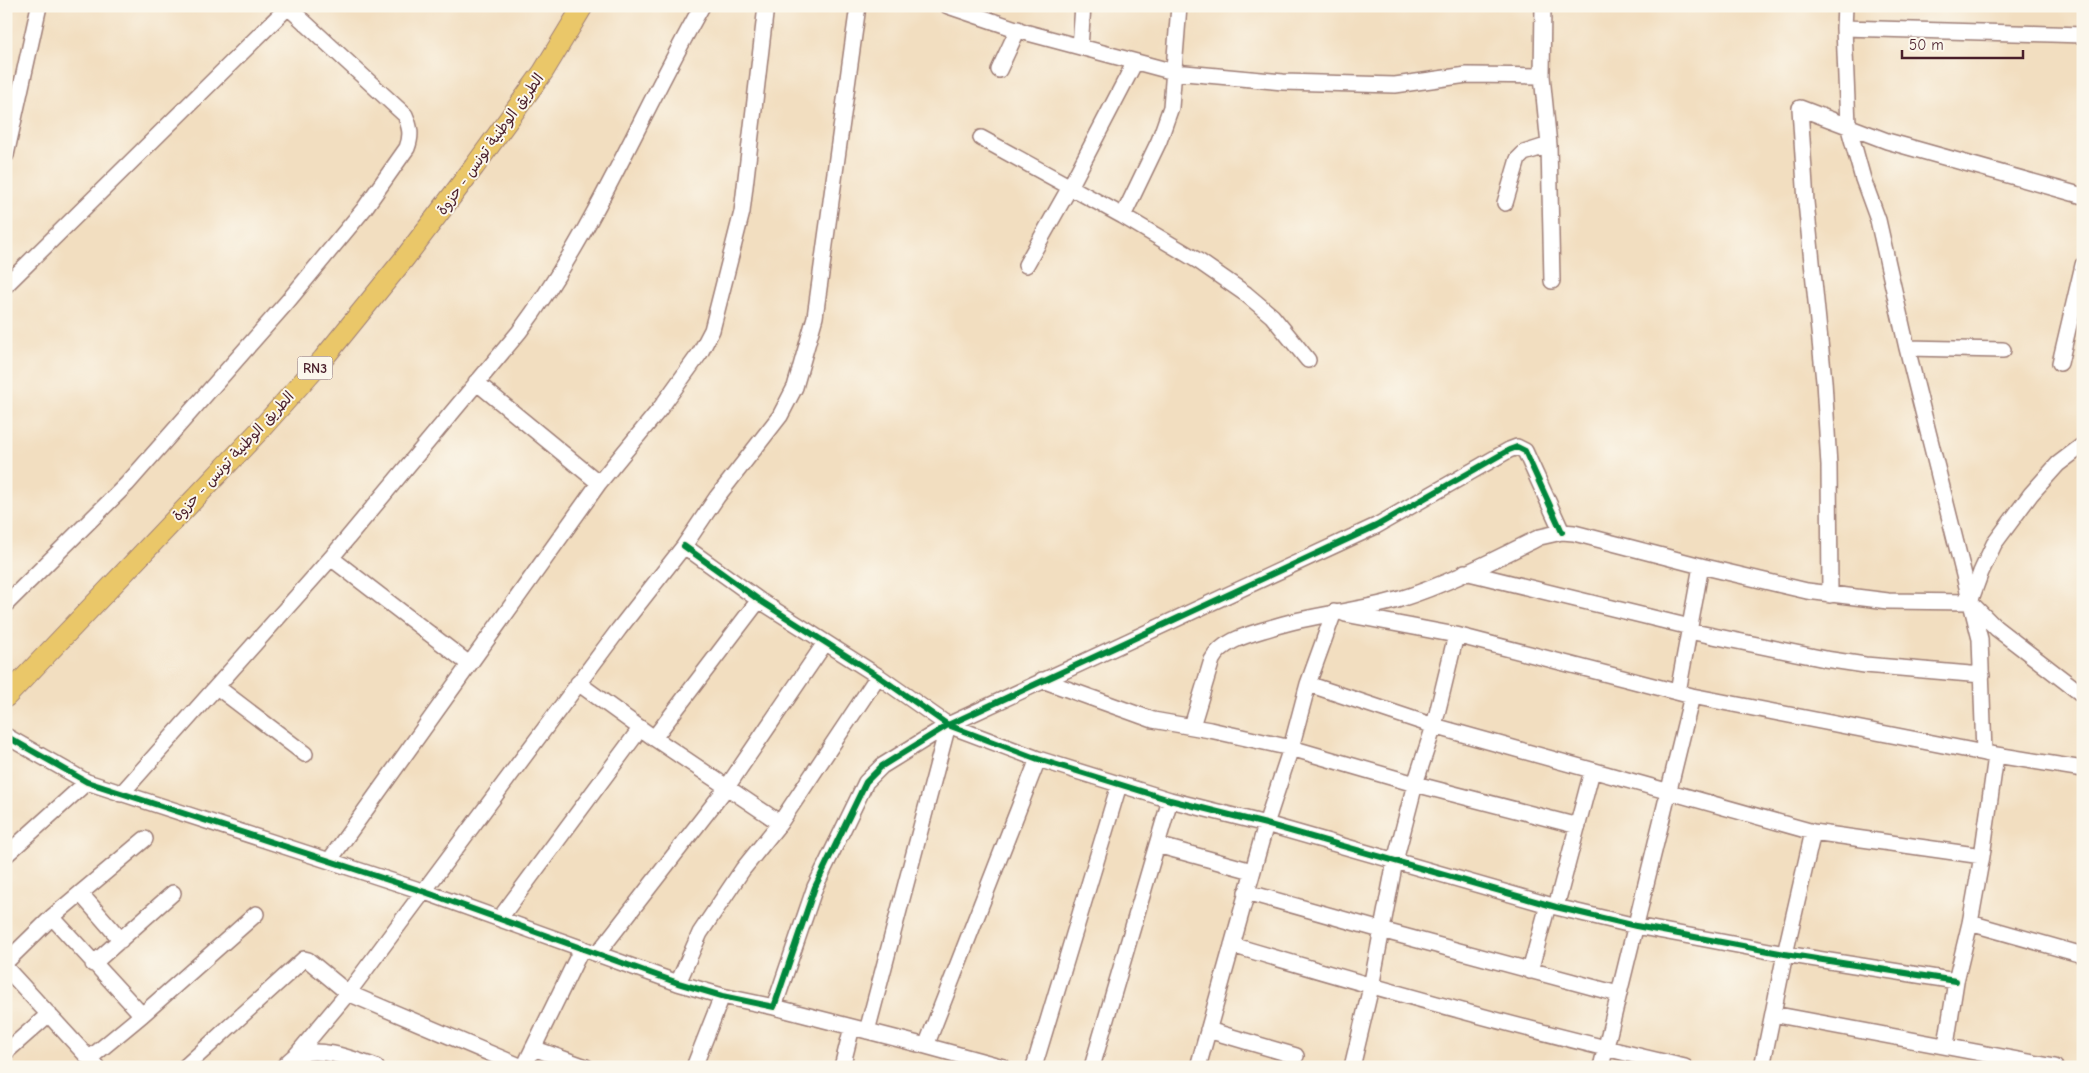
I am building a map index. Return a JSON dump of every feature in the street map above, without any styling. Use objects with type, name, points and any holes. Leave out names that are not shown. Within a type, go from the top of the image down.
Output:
[{"type":"main road","name":"الطريق الوطنية تونس - حزوة","points":[[6,697],[253,437],[322,359],[404,259],[474,167],[543,72],[582,6]]},
{"type":"street","points":[[6,155],[39,6]]},
{"type":"street","points":[[121,794],[331,558],[519,332],[547,295],[594,215],[702,6]]},
{"type":"street","points":[[329,861],[599,482],[660,410],[700,353],[712,330],[742,212],[766,6]]},
{"type":"street","points":[[296,1061],[425,892],[578,683],[684,546],[717,497],[780,416],[795,387],[815,317],[858,6]]},
{"type":"street","points":[[948,6],[1080,48],[1174,72],[1284,82],[1394,85],[1467,75],[1542,76]]},
{"type":"street","points":[[1080,48],[1083,6]]},
{"type":"street","points":[[1122,216],[1162,132],[1171,107],[1179,6]]},
{"type":"street","points":[[1543,6],[1542,76],[1549,145],[1552,281]]},
{"type":"street","points":[[1845,6],[1844,28],[1848,125],[1863,179],[1878,220],[1907,348],[1980,639],[1990,754],[1982,856],[1970,923],[1956,981],[1946,1045]]},
{"type":"street","points":[[6,285],[289,7],[404,115],[410,130],[410,140],[407,148],[364,209],[288,301],[127,484],[6,604]]},
{"type":"street","points":[[1844,28],[2083,35]]},
{"type":"street","points":[[999,70],[1018,29]]},
{"type":"street","points":[[1026,265],[1070,187],[1135,62]]},
{"type":"street","points":[[1830,595],[1828,466],[1824,381],[1806,202],[1800,108],[1848,125],[1887,142],[2083,196]]},
{"type":"street","points":[[981,138],[1122,216],[1200,262],[1246,294],[1272,316],[1308,360]]},
{"type":"street","points":[[1504,203],[1518,159],[1524,153],[1549,145]]},
{"type":"street","points":[[2060,363],[2083,265]]},
{"type":"street","points":[[1907,348],[2003,350]]},
{"type":"street","points":[[476,382],[599,482]]},
{"type":"street","points":[[1970,602],[1994,544],[2032,494],[2058,464],[2083,445]]},
{"type":"street","points":[[774,1007],[814,887],[866,782],[882,766],[948,725],[1376,526],[1509,450],[1518,448],[1525,451],[1562,532]]},
{"type":"street","points":[[1192,726],[1216,652],[1227,644],[1272,627],[1396,600],[1465,572],[1540,537],[1562,532],[1574,533],[1701,566],[1830,595],[1888,601],[1970,602],[1996,628],[2083,695]]},
{"type":"street","points":[[684,546],[759,600],[878,676],[948,725],[1038,759],[1170,800],[1266,824],[1552,906],[1636,926],[1785,954],[1956,981]]},
{"type":"street","points":[[331,558],[469,664]]},
{"type":"street","points":[[1601,1067],[1667,792],[1685,694],[1689,629],[1701,566]]},
{"type":"street","points":[[1465,572],[1689,629],[1825,659],[1865,665],[1982,675]]},
{"type":"street","points":[[654,738],[759,600]]},
{"type":"street","points":[[1334,612],[1456,635],[1685,694],[1990,754],[2083,769]]},
{"type":"street","points":[[1198,1067],[1266,824],[1291,748],[1308,684],[1334,612]]},
{"type":"street","points":[[1352,1067],[1371,987],[1395,861],[1415,784],[1434,726],[1456,635]]},
{"type":"street","points":[[598,953],[727,787],[825,643]]},
{"type":"street","points":[[678,983],[700,933],[743,869],[780,823],[878,676]]},
{"type":"street","points":[[1042,680],[1153,720],[1192,726],[1291,748],[1415,784],[1578,826]]},
{"type":"street","points":[[578,683],[640,729],[780,823]]},
{"type":"street","points":[[1308,684],[1434,726],[1813,832],[1982,856]]},
{"type":"street","points":[[217,687],[305,754]]},
{"type":"street","points":[[867,1031],[948,725]]},
{"type":"street","points":[[500,918],[640,729]]},
{"type":"street","points":[[8,740],[87,782],[425,892],[678,983],[722,996],[774,1007],[1003,1067]]},
{"type":"street","points":[[926,1046],[1038,759]]},
{"type":"street","points":[[1530,971],[1578,826],[1592,771]]},
{"type":"street","points":[[6,855],[87,782]]},
{"type":"street","points":[[1034,1067],[1119,784]]},
{"type":"street","points":[[1092,1067],[1170,800]]},
{"type":"street","points":[[1762,1067],[1813,832]]},
{"type":"street","points":[[6,962],[52,917],[145,839]]},
{"type":"street","points":[[1157,844],[1252,871]]},
{"type":"street","points":[[1246,892],[1618,994]]},
{"type":"street","points":[[93,964],[174,893]]},
{"type":"street","points":[[81,894],[121,940]]},
{"type":"street","points":[[6,968],[93,1063],[142,1015],[256,914]]},
{"type":"street","points":[[52,917],[93,964],[142,1015]]},
{"type":"street","points":[[1970,923],[2083,955]]},
{"type":"street","points":[[1232,945],[1371,987],[1606,1049],[1685,1067]]},
{"type":"street","points":[[185,1067],[303,959],[308,960],[348,993],[523,1067],[582,948]]},
{"type":"street","points":[[694,1067],[722,996]]},
{"type":"street","points":[[6,1052],[49,1014]]},
{"type":"street","points":[[1773,1014],[2055,1067]]},
{"type":"street","points":[[842,1067],[852,1027]]},
{"type":"street","points":[[1208,1030],[1296,1056]]},
{"type":"street","points":[[533,1048],[586,1067]]},
{"type":"street","points":[[283,1067],[324,1053],[349,1058],[376,1067]]},
{"type":"cycle path","points":[[6,736],[87,782],[425,892],[678,983],[722,996],[774,1007],[815,887],[866,782],[882,766],[948,725],[1376,526],[1517,447],[1525,451],[1562,532]]},
{"type":"cycle path","points":[[684,546],[759,600],[878,676],[948,725],[1038,759],[1170,800],[1266,824],[1556,907],[1636,926],[1785,954],[1956,981]]}]
